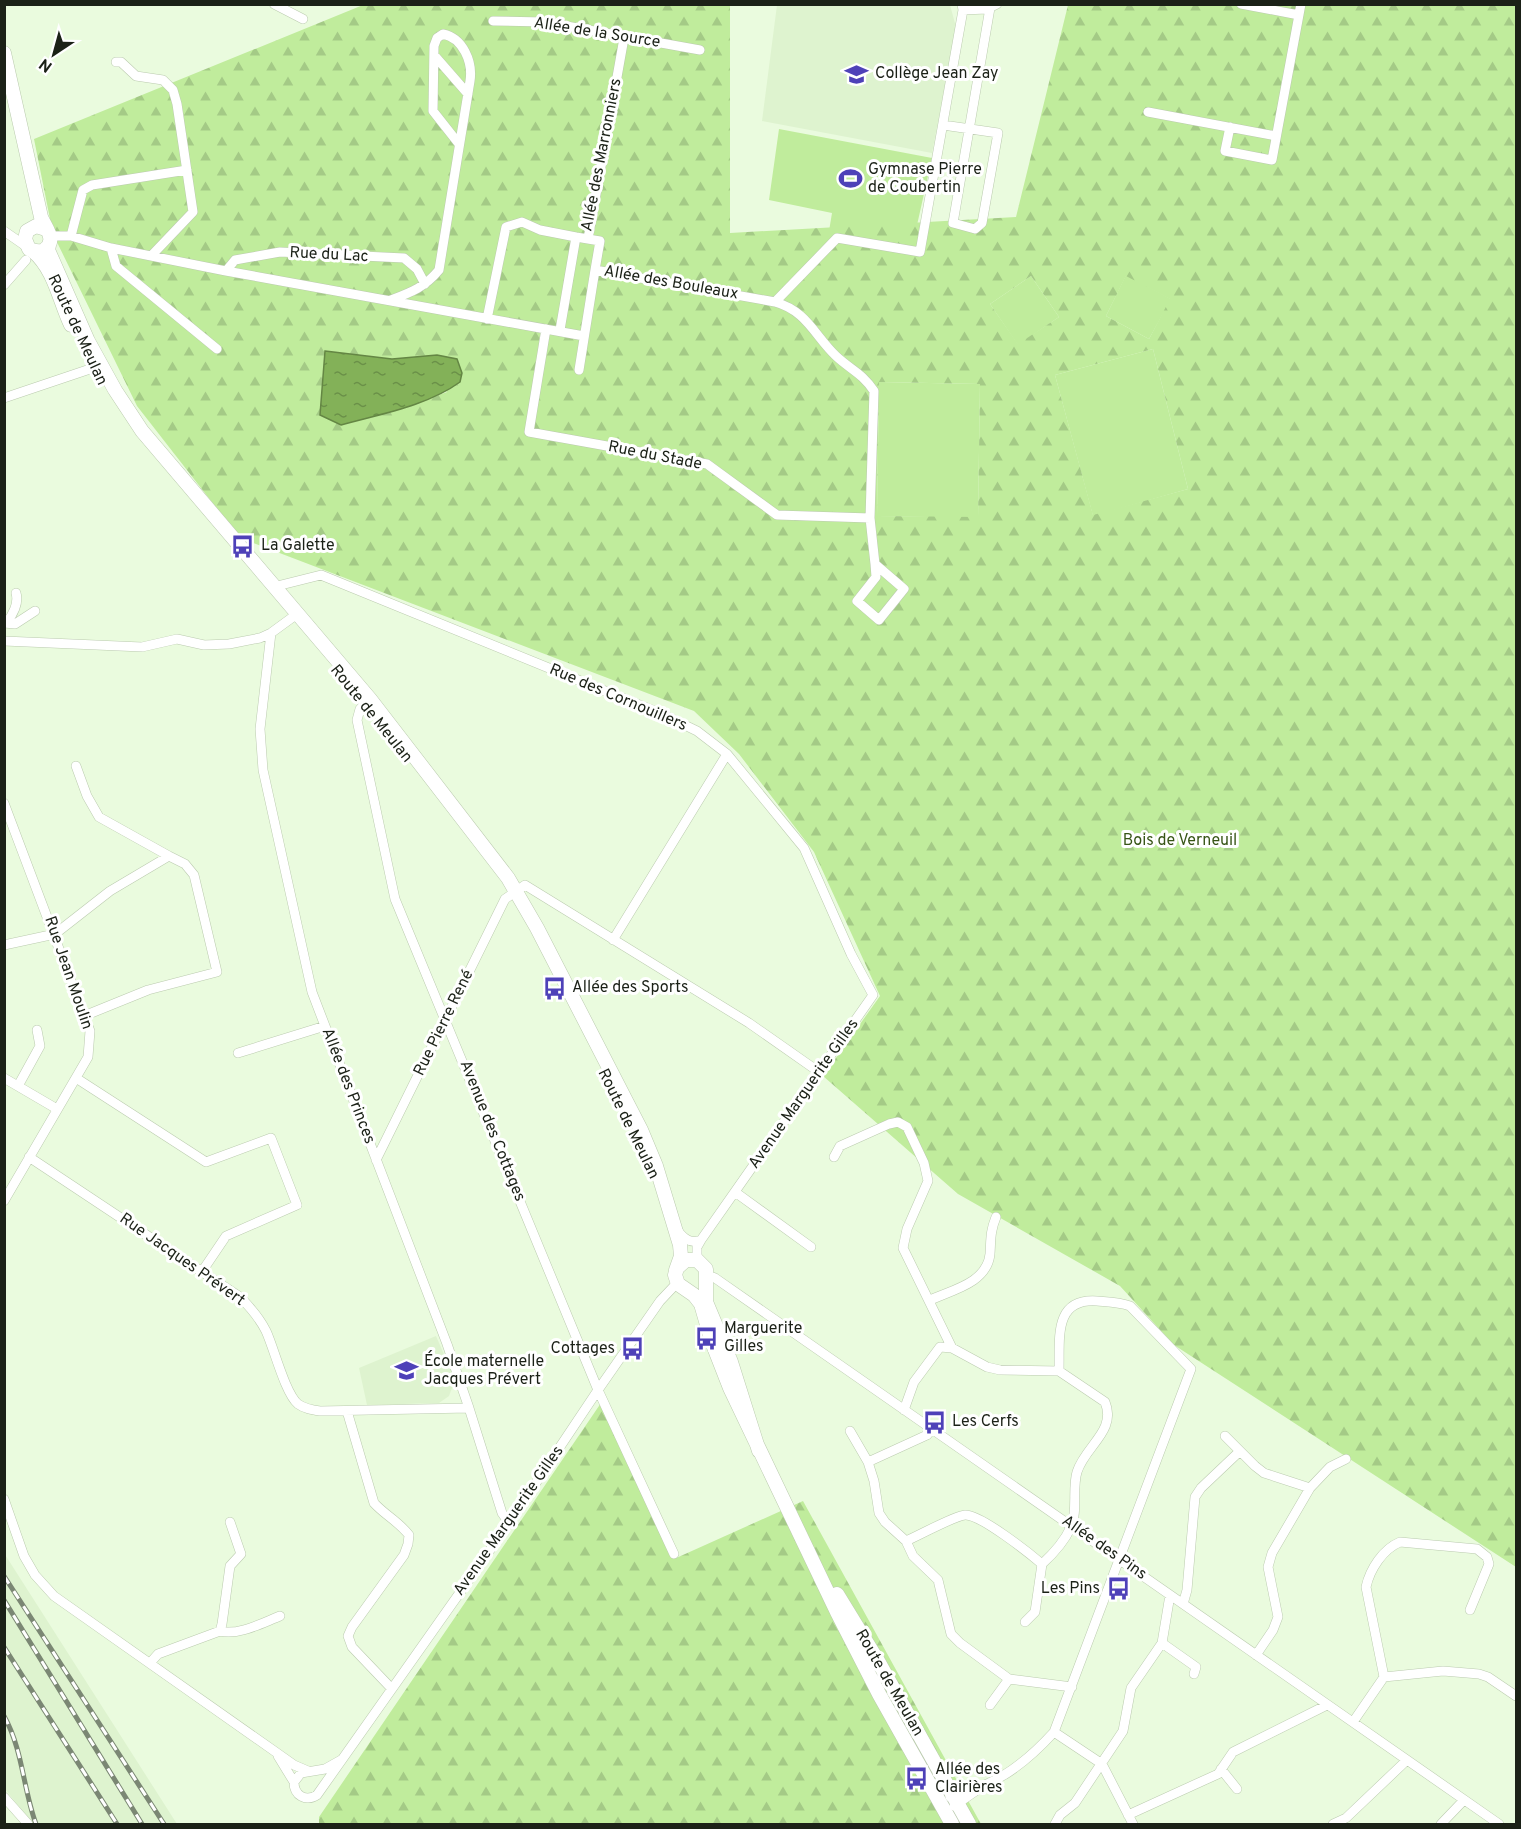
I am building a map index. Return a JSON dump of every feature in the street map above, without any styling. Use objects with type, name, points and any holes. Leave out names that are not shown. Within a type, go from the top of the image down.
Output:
[{"type":"main road","points":[[4,53],[12,88],[23,174],[34,213],[28,230],[25,239],[30,253],[42,251],[48,237],[38,226],[28,230]]},
{"type":"main road","name":"Route de Meulan","points":[[12,88],[41,217],[48,237],[48,250],[81,326],[129,413],[160,454],[273,587],[294,616]]},
{"type":"main road","name":"Route de Meulan","points":[[30,253],[41,258],[50,272],[62,306],[93,368],[137,438],[367,701],[513,893],[634,1132],[677,1230],[681,1256],[680,1281],[702,1304],[716,1355],[759,1451],[862,1661],[952,1824]]},
{"type":"main road","points":[[680,1245],[705,1267],[707,1278],[698,1290],[680,1281],[682,1262],[695,1260]]},
{"type":"main road","name":"Route de Meulan","points":[[707,1278],[705,1297],[708,1308],[731,1362],[759,1451]]},
{"type":"main road","name":"Route de Meulan","points":[[805,1544],[878,1661],[969,1824]]},
{"type":"street","points":[[274,4],[303,19]]},
{"type":"street","points":[[1241,4],[1299,15]]},
{"type":"street","points":[[1230,127],[1225,151],[1272,160],[1301,4]]},
{"type":"street","points":[[775,302],[837,238],[920,252],[963,7],[993,6],[970,129],[953,223],[975,229],[982,223],[998,134],[970,129],[943,125]]},
{"type":"street","name":"Allée de la Source","points":[[493,21],[544,22],[700,50]]},
{"type":"street","points":[[389,301],[414,291],[439,270],[471,71],[460,44],[450,36],[443,34],[437,38],[434,55],[433,111],[459,144]]},
{"type":"street","name":"Allée des Marronniers","points":[[560,330],[576,237],[588,239],[624,38]]},
{"type":"street","points":[[434,55],[468,94]]},
{"type":"street","points":[[116,62],[121,62],[136,76],[162,80],[173,90],[177,104],[194,212],[151,256]]},
{"type":"street","points":[[1148,112],[1276,136]]},
{"type":"street","points":[[72,236],[83,190],[92,185],[187,170]]},
{"type":"street","points":[[487,319],[506,227],[522,222],[540,230],[576,237]]},
{"type":"street","points":[[4,231],[28,230]]},
{"type":"street","points":[[4,231],[30,253],[4,285]]},
{"type":"street","points":[[48,237],[72,236],[111,248],[226,271],[584,336]]},
{"type":"street","points":[[588,239],[600,241],[595,270]]},
{"type":"street","points":[[111,248],[116,266],[218,348]]},
{"type":"street","name":"Rue du Lac","points":[[226,271],[235,260],[280,252],[404,258],[417,269],[425,284]]},
{"type":"street","name":"Allée des Bouleaux","points":[[579,370],[595,270],[788,305],[800,313],[836,356],[865,378],[874,391],[870,518],[875,564]]},
{"type":"street","name":"Rue du Stade","points":[[546,330],[529,432],[706,464],[777,515],[870,518]]},
{"type":"street","points":[[4,398],[93,368]]},
{"type":"street","points":[[875,564],[904,589],[879,620],[857,601],[876,578],[875,564]]},
{"type":"street","name":"Rue des Cornouillers","points":[[273,587],[321,575],[664,715],[697,731],[727,754],[804,848],[851,954],[873,995]]},
{"type":"street","points":[[5,623],[12,616],[18,598],[16,592]]},
{"type":"street","points":[[5,623],[15,624],[35,611]]},
{"type":"street","points":[[4,641],[142,647],[177,639],[204,645],[229,644],[260,638],[294,616]]},
{"type":"street","name":"Allée des Princes","points":[[271,633],[260,729],[263,770],[312,992],[469,1408],[502,1513],[509,1523]]},
{"type":"street","name":"Avenue des Cottages","points":[[367,701],[357,714],[357,720],[395,899],[598,1390],[674,1554]]},
{"type":"street","points":[[613,940],[727,754]]},
{"type":"street","points":[[76,766],[87,796],[99,818],[185,864],[194,875],[217,972],[148,990],[84,1016]]},
{"type":"street","name":"Rue Jean Moulin","points":[[4,803],[9,827],[54,934],[90,1031],[88,1057],[4,1201]]},
{"type":"street","points":[[4,945],[54,934],[110,891],[169,856]]},
{"type":"street","points":[[513,893],[525,885],[749,1023],[819,1072]]},
{"type":"street","name":"Rue Pierre René","points":[[376,1160],[505,899],[513,893]]},
{"type":"street","name":"Avenue Marguerite Gilles","points":[[695,1260],[701,1240],[873,995]]},
{"type":"street","points":[[238,1053],[325,1026]]},
{"type":"street","points":[[18,1086],[40,1046],[37,1030]]},
{"type":"street","points":[[4,1078],[57,1109]]},
{"type":"street","points":[[76,1078],[206,1162],[271,1138],[297,1204],[225,1236],[203,1270]]},
{"type":"street","points":[[834,1157],[840,1146],[889,1124],[898,1122],[907,1127],[924,1163],[928,1181],[907,1229],[903,1248],[952,1348]]},
{"type":"street","name":"Rue Jacques Prévert","points":[[29,1157],[203,1270],[240,1297],[255,1312],[266,1330],[290,1392],[296,1402],[307,1409],[347,1411],[469,1408]]},
{"type":"street","points":[[735,1192],[811,1246]]},
{"type":"street","points":[[930,1300],[974,1281],[984,1272],[988,1263],[990,1230],[996,1217]]},
{"type":"street","points":[[677,1230],[688,1240],[695,1242],[701,1240]]},
{"type":"street","name":"Allée des Pins","points":[[707,1278],[715,1278],[1499,1824]]},
{"type":"street","name":"Avenue Marguerite Gilles","points":[[320,1790],[509,1523],[660,1301],[680,1281]]},
{"type":"street","points":[[942,1807],[1024,1762],[1054,1732],[1191,1369],[1130,1306],[1080,1300],[1067,1309],[1060,1328],[1059,1371]]},
{"type":"street","points":[[904,1410],[914,1383],[940,1347],[952,1348],[987,1367],[1059,1371],[1105,1401],[1108,1410],[1107,1423],[1078,1469],[1072,1526],[1051,1556],[1042,1564],[1035,1612],[1025,1622]]},
{"type":"street","points":[[347,1411],[374,1503],[402,1525],[409,1535],[404,1555],[352,1627],[348,1636],[352,1647],[392,1689]]},
{"type":"street","points":[[868,1462],[927,1435],[932,1429]]},
{"type":"street","points":[[850,1431],[868,1462],[874,1481],[879,1513],[885,1522],[906,1541],[913,1556],[938,1581],[951,1634],[1009,1679],[1072,1687]]},
{"type":"street","points":[[1225,1436],[1264,1473],[1310,1488]]},
{"type":"street","points":[[1183,1604],[1187,1590],[1195,1497],[1201,1488],[1240,1451]]},
{"type":"street","points":[[1256,1654],[1273,1630],[1278,1617],[1268,1567],[1272,1553],[1310,1488],[1330,1467],[1346,1459]]},
{"type":"street","points":[[4,1499],[24,1556],[35,1575],[54,1596],[150,1663],[270,1748],[294,1765],[310,1771],[320,1779],[320,1790],[313,1798],[303,1798],[296,1791],[294,1782],[270,1748]]},
{"type":"street","points":[[906,1541],[963,1515],[975,1516],[1026,1550],[1042,1564]]},
{"type":"street","points":[[219,1631],[230,1566],[241,1554],[230,1522]]},
{"type":"street","points":[[1353,1722],[1384,1677],[1366,1587],[1368,1575],[1390,1546],[1400,1542],[1477,1549],[1487,1557],[1489,1564],[1470,1610]]},
{"type":"street","points":[[1055,1824],[1060,1815],[1074,1803],[1123,1731],[1131,1688],[1162,1643],[1170,1595]]},
{"type":"street","points":[[150,1663],[158,1654],[219,1631],[225,1633],[238,1631],[280,1616]]},
{"type":"street","points":[[1162,1643],[1196,1667],[1194,1674]]},
{"type":"street","points":[[1384,1677],[1443,1671],[1479,1674],[1488,1677],[1516,1696]]},
{"type":"street","points":[[990,1705],[1009,1679]]},
{"type":"street","points":[[1054,1732],[1102,1764],[1131,1820],[1218,1774],[1233,1752],[1327,1705]]},
{"type":"street","points":[[294,1782],[298,1775],[332,1767],[341,1760]]},
{"type":"street","points":[[1333,1824],[1346,1818],[1407,1760]]},
{"type":"street","points":[[1221,1769],[1237,1789]]},
{"type":"street","points":[[4,1797],[28,1824]]},
{"type":"street","points":[[1441,1824],[1464,1800]]},
{"type":"shaded area","name":"Collège Jean Zay","points":[[777,5],[950,5],[956,27],[932,153],[762,121]]},
{"type":"shaded area","name":"École maternelle Jacques Prévert","points":[[436,1336],[453,1375],[449,1396],[439,1403],[367,1405],[359,1368]]},
{"type":"shaded area","points":[[4,1553],[177,1824],[33,1824],[5,1789]]},
{"type":"green space","name":"Bois de Verneuil","points":[[363,5],[730,5],[730,233],[1016,217],[1068,5],[1516,5],[1516,1567],[1174,1345],[1120,1286],[958,1194],[823,1076],[880,996],[814,852],[739,754],[694,711],[240,538],[137,406],[53,234],[34,139]],"holes":[[[1031,276],[1059,317],[1018,344],[990,304]],[[1126,276],[1170,299],[1149,339],[1106,316]],[[1153,349],[1188,489],[1093,515],[1055,375]],[[325,351],[392,359],[413,358],[447,392],[341,425]],[[879,382],[980,384],[978,517],[877,516]]]},
{"type":"green space","name":"Gymnase Pierre de Coubertin","points":[[779,129],[932,158],[913,243],[829,231],[832,213],[769,200]]},
{"type":"green space","points":[[1126,275],[1171,299],[1149,339],[1106,316]]},
{"type":"green space","points":[[1031,276],[1059,317],[1018,345],[990,304]]},
{"type":"green space","points":[[1153,349],[1188,489],[1093,516],[1055,375]]},
{"type":"green space","points":[[879,382],[980,384],[978,518],[877,516]]},
{"type":"green space","points":[[601,1403],[674,1559],[803,1501],[981,1824],[319,1824],[319,1817]]},
{"type":"water","points":[[325,351],[392,359],[437,355],[457,359],[462,373],[460,382],[433,397],[341,425],[320,415]]},
{"type":"railway","points":[[4,1576],[164,1824]]},
{"type":"railway","points":[[4,1600],[142,1824]]},
{"type":"railway","points":[[4,1647],[117,1824]]},
{"type":"railway","points":[[4,1716],[15,1742],[36,1824]]},
{"type":"place","name":"Collège Jean Zay","points":[[857,74]]},
{"type":"place","name":"Gymnase Pierre de Coubertin","points":[[850,179]]},
{"type":"place","name":"La Galette","points":[[243,546]]},
{"type":"place","name":"Allée des Sports","points":[[554,988]]},
{"type":"place","name":"Marguerite Gilles","points":[[706,1338]]},
{"type":"place","name":"Cottages","points":[[633,1349]]},
{"type":"place","name":"École maternelle Jacques Prévert","points":[[406,1371]]},
{"type":"place","name":"Les Cerfs","points":[[934,1422]]},
{"type":"place","name":"Les Pins","points":[[1118,1589]]},
{"type":"place","name":"Allée des Clairières","points":[[917,1779]]}]
